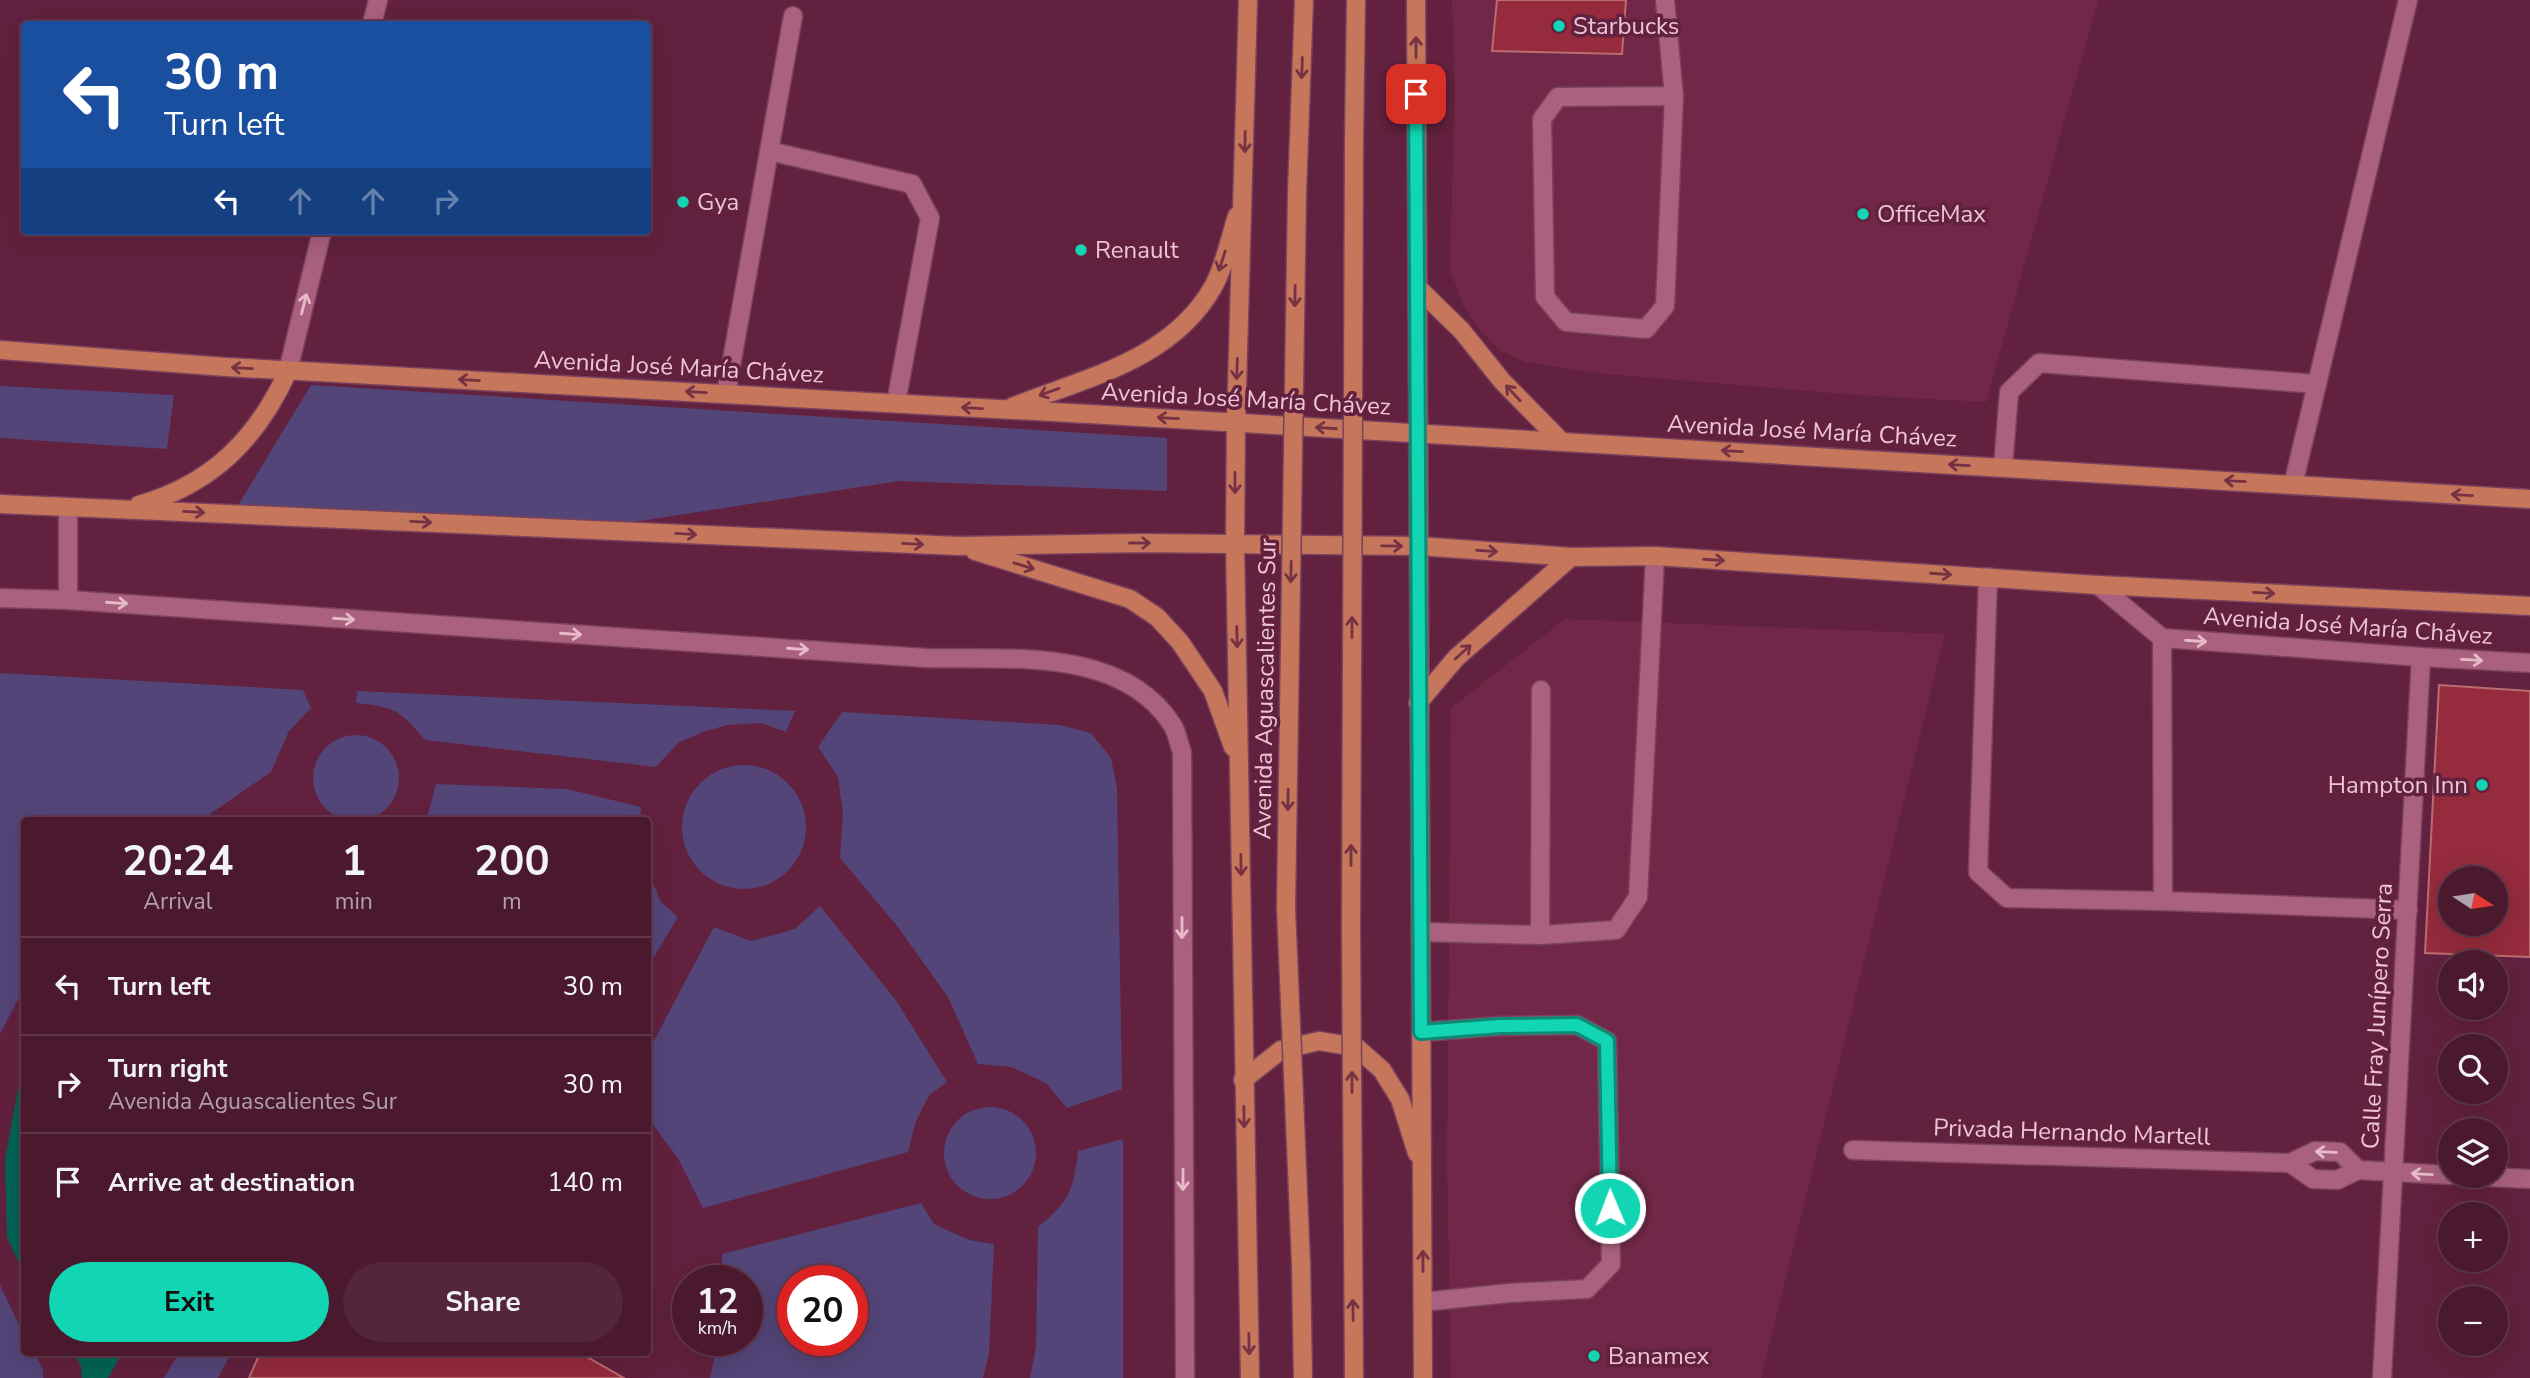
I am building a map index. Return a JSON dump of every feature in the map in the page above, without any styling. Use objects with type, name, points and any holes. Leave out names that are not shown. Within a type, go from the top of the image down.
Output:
[{"type":"main road","name":"Avenida Aguascalientes Sur","points":[[1248,0],[1235,544],[1250,1378]]},
{"type":"main road","name":"Avenida Aguascalientes Sur","points":[[1303,1378],[1301,1263],[1286,908],[1297,192],[1304,0]]},
{"type":"main road","points":[[1354,1378],[1350,930],[1356,0]]},
{"type":"main road","points":[[1416,0],[1423,1378]]},
{"type":"main road","points":[[1007,410],[1135,360],[1180,328],[1214,286],[1243,196]]},
{"type":"main road","points":[[1418,288],[1462,331],[1502,381],[1561,441]]},
{"type":"main road","name":"Avenida José María Chávez","points":[[0,350],[288,370],[1236,422],[2530,499]]},
{"type":"main road","points":[[125,509],[157,500],[187,487],[238,449],[275,399],[288,370]]},
{"type":"main road","name":"Avenida José María Chávez","points":[[0,504],[959,546],[1134,543],[1419,546],[1571,557],[1655,556],[2098,584],[2530,606]]},
{"type":"main road","points":[[959,546],[1130,599],[1157,617],[1180,642],[1213,691],[1232,741],[1239,780]]},
{"type":"main road","points":[[1418,704],[1456,658],[1571,557]]},
{"type":"main road","points":[[1243,1080],[1281,1050],[1319,1041],[1356,1047],[1382,1070],[1400,1099],[1422,1170]]},
{"type":"street","points":[[373,21],[378,0]]},
{"type":"street","points":[[1665,0],[1674,96],[1665,306],[1646,329],[1566,322],[1545,297],[1542,119],[1558,97],[1674,96]]},
{"type":"street","points":[[2293,485],[2408,0]]},
{"type":"street","points":[[726,394],[793,16]]},
{"type":"street","points":[[769,151],[912,184],[930,218],[896,403]]},
{"type":"street","points":[[288,370],[321,235]]},
{"type":"street","points":[[2003,467],[2009,392],[2039,363],[2317,384]]},
{"type":"street","points":[[68,508],[68,600]]},
{"type":"street","points":[[1421,932],[1540,934],[1616,930],[1637,897],[1655,556]]},
{"type":"street","points":[[1988,577],[1978,872],[2007,898],[2408,910]]},
{"type":"street","points":[[2098,584],[2162,638],[2163,901]]},
{"type":"street","points":[[0,598],[68,600],[926,658],[1037,660],[1079,665],[1110,675],[1153,700],[1174,727],[1181,751],[1185,1378]]},
{"type":"street","name":"Avenida José María Chávez","points":[[2162,638],[2530,663]]},
{"type":"street","name":"Calle Fray Junípero Serra","points":[[2382,1378],[2421,657]]},
{"type":"street","points":[[1540,934],[1541,690]]},
{"type":"street","points":[[1421,1032],[1500,1026],[1577,1025],[1607,1041],[1611,1264],[1587,1289],[1509,1293],[1423,1302]]},
{"type":"street","name":"Privada Hernando Martell","points":[[1853,1150],[2290,1163],[2315,1151],[2340,1152],[2358,1170]]},
{"type":"street","name":"Privada Hernando Martell","points":[[2290,1163],[2313,1179],[2337,1180],[2358,1170],[2438,1174]]},
{"type":"street","points":[[2508,1178],[2530,1179]]},
{"type":"shaded area","points":[[1452,0],[2098,0],[1986,402],[1856,395],[1606,374],[1525,362],[1500,350],[1478,328],[1462,302],[1450,269],[1455,83]]},
{"type":"shaded area","points":[[311,385],[1167,438],[1167,491],[899,481],[627,523],[237,507]]},
{"type":"shaded area","points":[[0,386],[174,395],[167,449],[0,438]]},
{"type":"shaded area","points":[[1565,619],[1945,634],[1761,1378],[1451,1378],[1447,1162],[1451,708]]},
{"type":"shaded area","points":[[0,673],[303,690],[311,708],[289,731],[271,772],[206,817],[21,817],[21,994],[0,1034]]},
{"type":"shaded area","points":[[357,691],[795,711],[786,732],[761,723],[727,725],[678,743],[656,767],[425,740],[409,722],[395,712],[379,706],[356,703]]},
{"type":"shaded area","points":[[842,712],[1060,725],[1091,733],[1111,758],[1117,789],[1122,1089],[1067,1108],[1046,1083],[1011,1067],[978,1064],[948,997],[898,927],[840,858],[843,814],[838,777],[818,747]]},
{"type":"shaded area","points":[[356,735],[373,738],[387,747],[398,770],[396,795],[387,809],[375,817],[337,817],[325,809],[316,795],[313,778],[316,761],[325,747],[339,738]]},
{"type":"shaded area","points":[[744,765],[768,770],[788,783],[801,803],[806,827],[801,851],[788,871],[768,884],[744,889],[720,884],[700,871],[687,851],[682,827],[687,803],[700,783],[720,770]]},
{"type":"shaded area","points":[[436,784],[567,789],[641,807],[640,817],[427,817]]},
{"type":"shaded area","points":[[651,878],[661,902],[678,917],[651,962]]},
{"type":"shaded area","points":[[820,906],[895,999],[947,1082],[929,1095],[916,1121],[908,1152],[703,1208],[679,1160],[651,1122],[651,1046],[714,927],[751,941],[795,929]]},
{"type":"shaded area","points":[[18,1089],[21,1091],[21,1267],[7,1237],[5,1160]]},
{"type":"shaded area","points":[[990,1107],[1007,1111],[1022,1121],[1032,1136],[1036,1153],[1032,1170],[1022,1185],[1007,1195],[990,1199],[973,1195],[958,1185],[948,1170],[944,1153],[948,1136],[958,1121],[973,1111]]},
{"type":"shaded area","points":[[1123,1139],[1123,1378],[1030,1378],[1036,1347],[1038,1227],[1057,1210],[1068,1194],[1078,1151]]},
{"type":"shaded area","points":[[921,1203],[934,1224],[969,1240],[994,1244],[989,1354],[983,1378],[710,1378],[715,1356],[763,1356],[763,1265],[722,1265],[722,1254]]},
{"type":"shaded area","points":[[0,1285],[21,1329],[21,1356],[36,1356],[43,1369],[43,1378],[0,1378]]},
{"type":"shaded area","points":[[76,1356],[120,1356],[108,1378],[82,1378],[81,1366]]},
{"type":"shaded area","points":[[177,1356],[229,1356],[218,1378],[164,1378]]},
{"type":"building","name":"Starbucks","points":[[1497,0],[1626,0],[1622,54],[1492,51]]},
{"type":"building","name":"Hampton Inn","points":[[2439,685],[2530,691],[2530,957],[2508,956],[2508,950],[2438,950],[2438,953],[2425,953]]},
{"type":"building","points":[[259,1356],[585,1356],[624,1378],[249,1378]]},
{"type":"place","name":"Starbucks","points":[[1559,26]]},
{"type":"place","name":"Gya","points":[[683,202]]},
{"type":"place","name":"OfficeMax","points":[[1863,214]]},
{"type":"place","name":"Renault","points":[[1081,250]]},
{"type":"place","name":"Hampton Inn","points":[[2482,785]]},
{"type":"place","name":"Banamex","points":[[1594,1356]]},
{"type":"route","points":[[1416,94],[1421,1032],[1500,1026],[1577,1025],[1607,1041],[1610,1208]]}]
